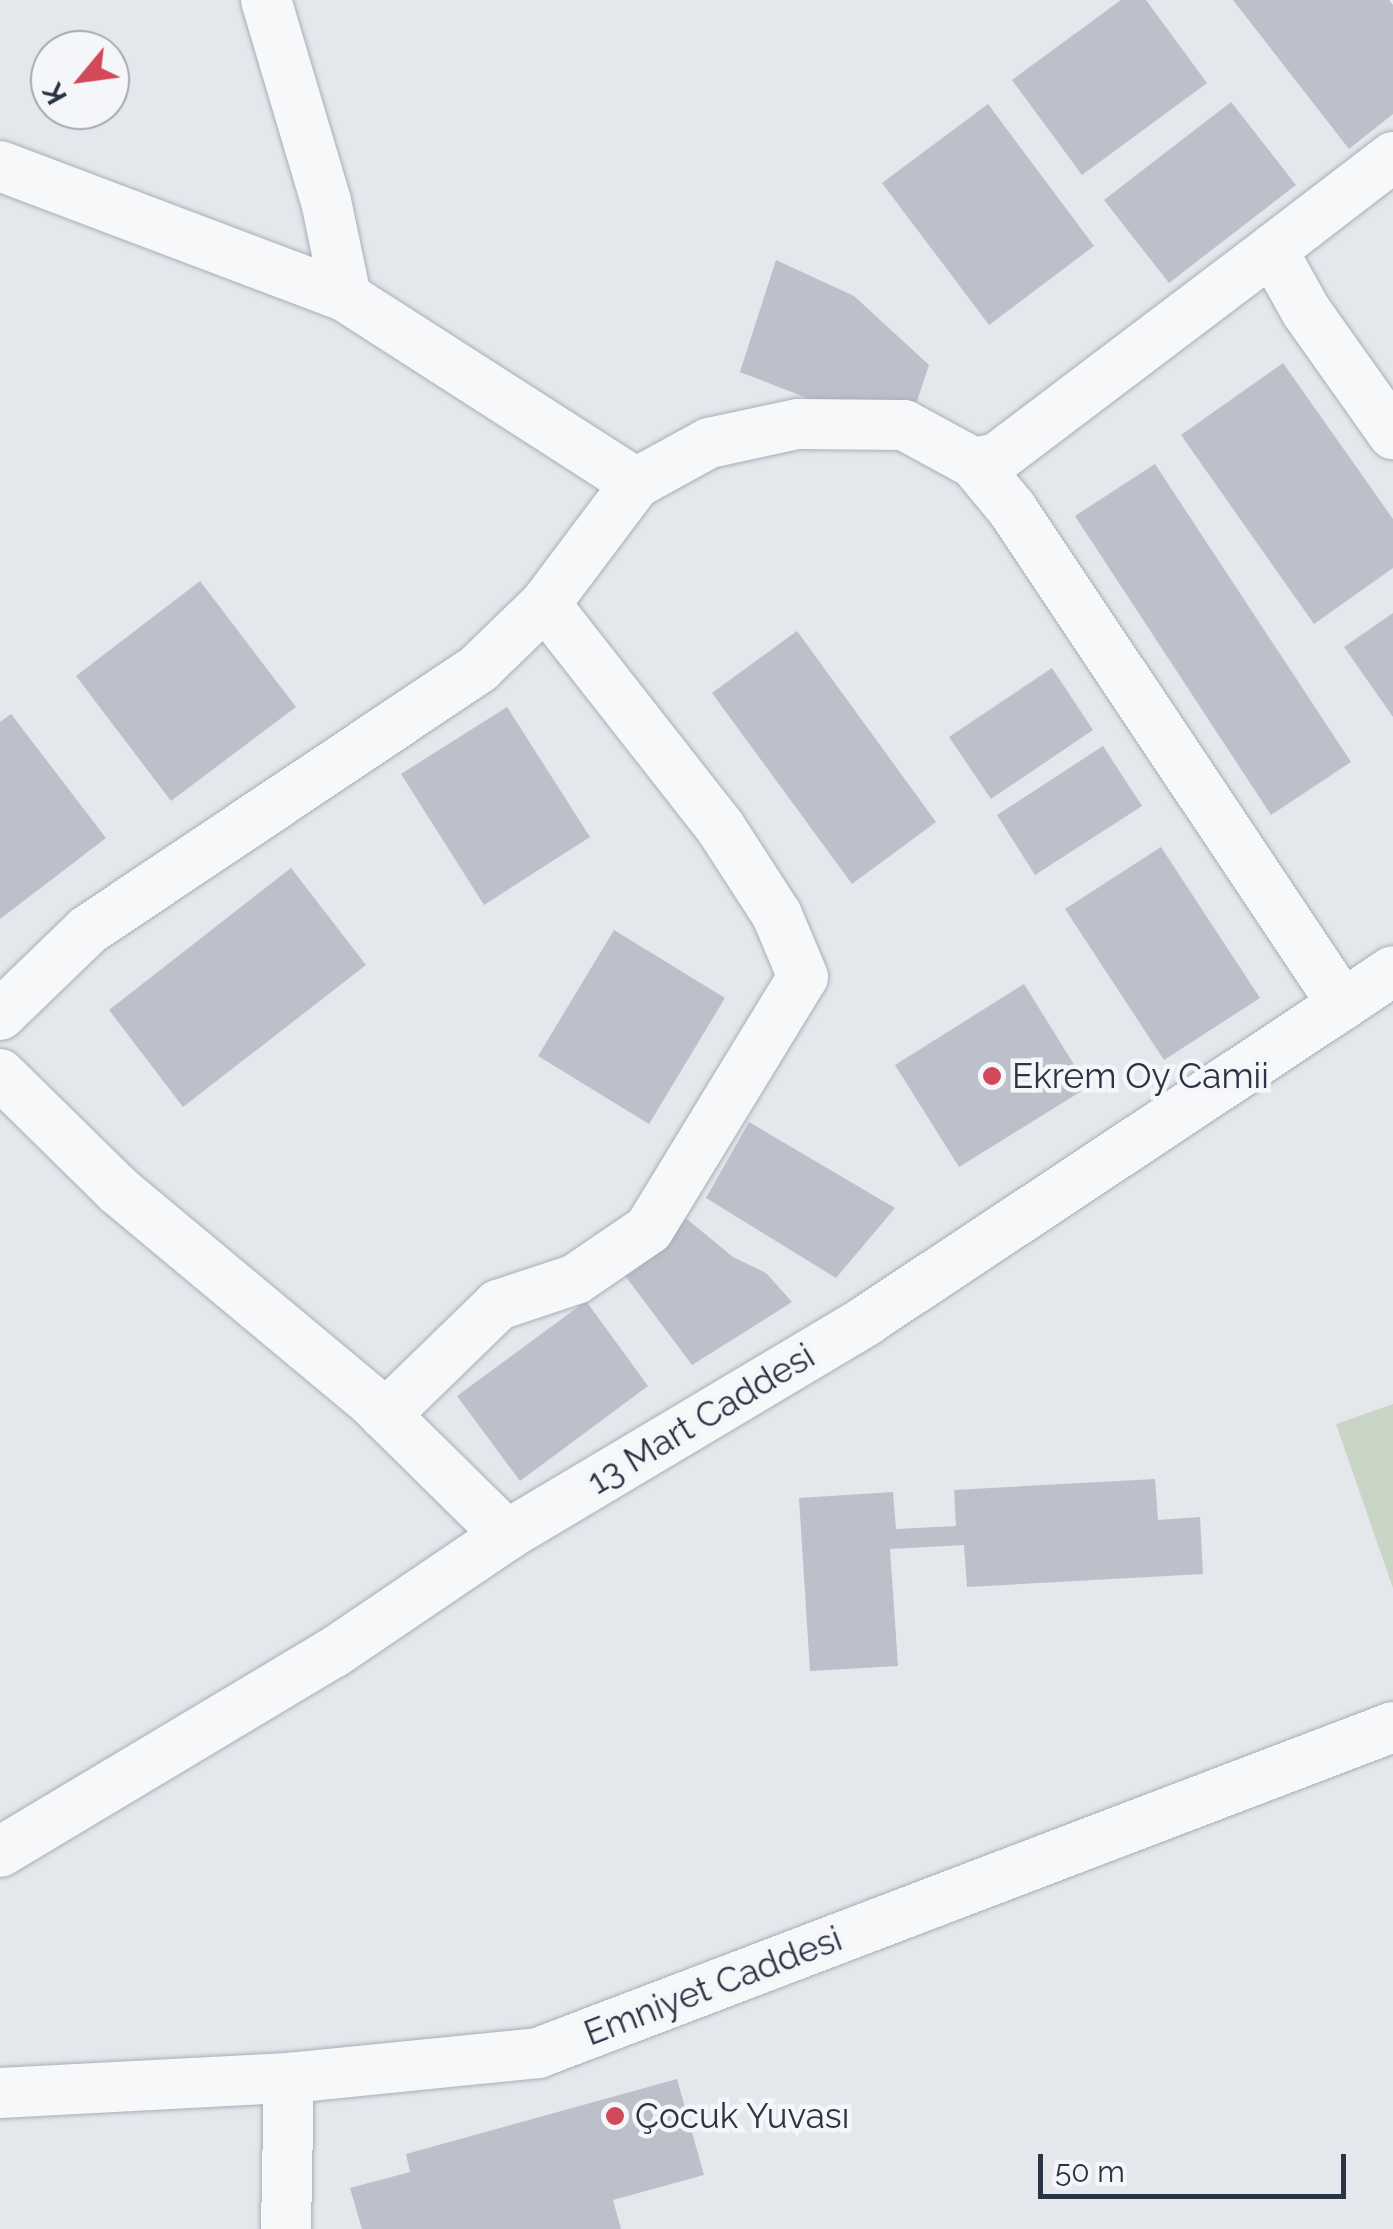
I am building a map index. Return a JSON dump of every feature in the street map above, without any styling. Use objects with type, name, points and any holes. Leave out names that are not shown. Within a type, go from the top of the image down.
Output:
[{"type":"street","points":[[266,0],[326,202],[346,297]]},
{"type":"street","points":[[974,462],[997,458],[1393,156]]},
{"type":"street","points":[[0,166],[346,297],[636,483]]},
{"type":"street","points":[[1272,250],[1306,310],[1393,434]]},
{"type":"street","points":[[0,1014],[88,930],[479,668],[544,604],[636,483],[709,443],[798,424],[904,425],[974,462],[1012,509],[1344,1004]]},
{"type":"street","points":[[385,1415],[498,1305],[576,1280],[649,1229],[803,977],[777,915],[720,827],[544,604]]},
{"type":"street","name":"13 Mart Caddesi","points":[[0,1852],[333,1653],[506,1535],[867,1320],[1393,971]]},
{"type":"street","points":[[0,1074],[119,1191],[385,1415],[506,1535]]},
{"type":"street","name":"Emniyet Caddesi","points":[[0,2094],[289,2078],[538,2053],[1393,1727]]},
{"type":"street","points":[[286,2229],[289,2078]]},
{"type":"green space","points":[[1393,1404],[1393,1588],[1336,1424]]},
{"type":"building","points":[[1121,0],[1146,0],[1207,83],[1082,175],[1012,80]]},
{"type":"building","points":[[1233,0],[1389,0],[1393,5],[1393,114],[1349,149]]},
{"type":"building","points":[[1231,102],[1296,185],[1169,283],[1104,200]]},
{"type":"building","points":[[988,104],[1094,246],[989,325],[882,183]]},
{"type":"building","points":[[776,260],[854,296],[929,365],[917,401],[820,403],[740,372]]},
{"type":"building","points":[[1283,363],[1393,519],[1393,568],[1314,624],[1181,435]]},
{"type":"building","points":[[1155,464],[1351,762],[1271,815],[1075,516]]},
{"type":"building","points":[[200,581],[296,707],[171,801],[76,676]]},
{"type":"building","points":[[1393,613],[1393,717],[1344,647]]},
{"type":"building","points":[[797,631],[936,822],[852,884],[712,693]]},
{"type":"building","points":[[1052,668],[1093,730],[991,799],[949,737]]},
{"type":"building","points":[[507,707],[590,837],[484,905],[401,774]]},
{"type":"building","points":[[11,714],[106,838],[0,919],[0,722]]},
{"type":"building","points":[[1103,746],[1142,806],[1035,875],[997,815]]},
{"type":"building","points":[[1161,847],[1260,998],[1164,1060],[1065,909]]},
{"type":"building","points":[[291,868],[366,965],[183,1107],[109,1010]]},
{"type":"building","points":[[614,930],[725,998],[649,1124],[538,1056]]},
{"type":"building","name":"Ekrem Oy Camii","points":[[1024,984],[1088,1087],[959,1167],[895,1065]]},
{"type":"building","points":[[749,1122],[895,1208],[836,1278],[706,1198]]},
{"type":"building","points":[[682,1215],[733,1257],[766,1273],[792,1302],[692,1365],[623,1273]]},
{"type":"building","points":[[586,1301],[648,1386],[520,1481],[457,1396]]},
{"type":"building","points":[[1155,1479],[1158,1520],[1200,1517],[1203,1574],[967,1587],[964,1545],[890,1549],[898,1666],[810,1671],[799,1498],[893,1492],[896,1529],[956,1526],[954,1490]]},
{"type":"building","name":"Çocuk Yuvası","points":[[677,2079],[704,2175],[613,2200],[621,2229],[362,2229],[350,2188],[410,2172],[406,2154]]},
{"type":"place","name":"Ekrem Oy Camii","points":[[992,1076]]},
{"type":"place","name":"Çocuk Yuvası","points":[[615,2116]]}]
